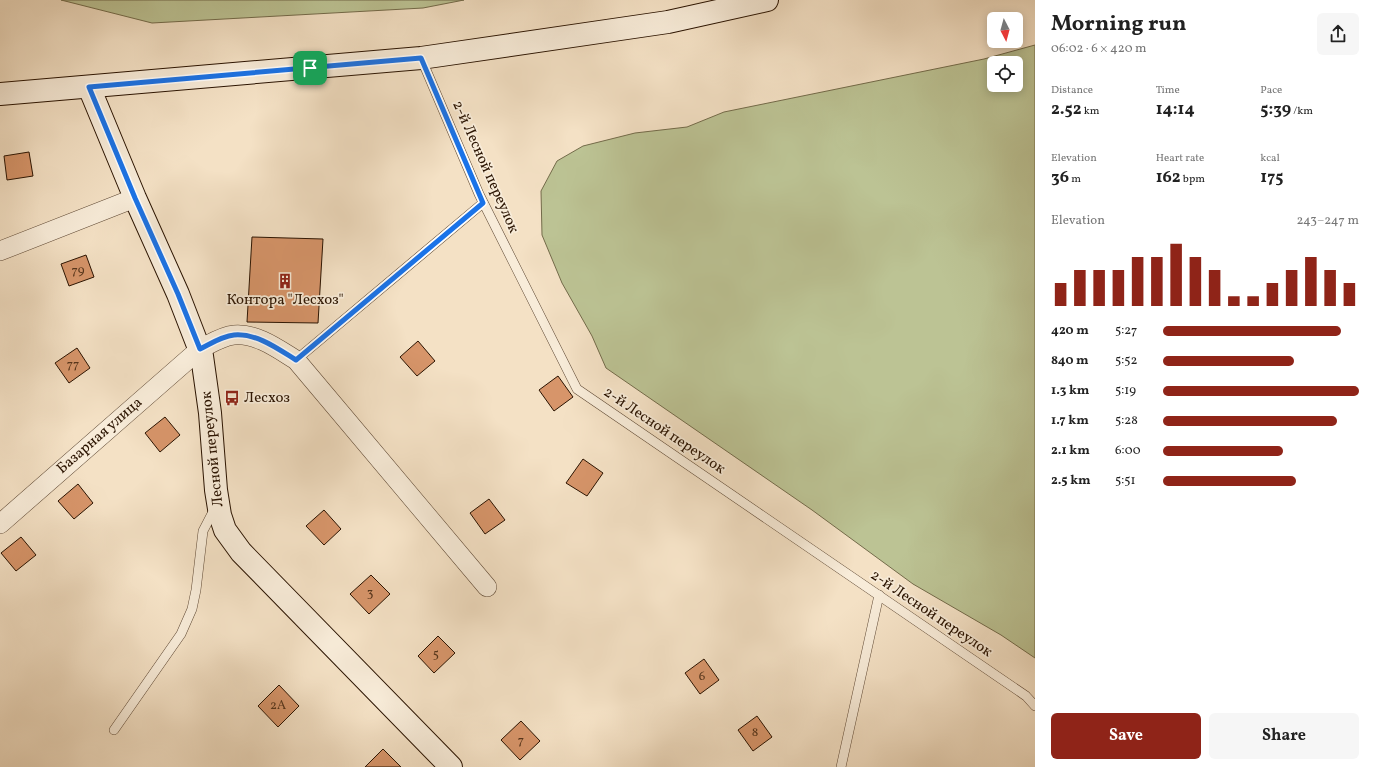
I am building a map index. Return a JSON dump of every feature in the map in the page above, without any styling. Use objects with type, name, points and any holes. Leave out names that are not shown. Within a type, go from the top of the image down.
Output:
[{"type":"street","points":[[0,94],[421,58],[668,22],[767,0]]},
{"type":"street","name":"Лесной переулок","points":[[89,87],[200,349],[210,413],[218,504],[225,530],[241,552],[451,767]]},
{"type":"street","points":[[0,251],[135,198]]},
{"type":"street","name":"Базарная улица","points":[[0,524],[200,349],[218,340],[234,335],[251,337],[269,343],[296,360],[487,587]]},
{"type":"lane","name":"2-й Лесной переулок","points":[[421,58],[483,203],[577,389],[1026,696],[1035,706]]},
{"type":"lane","points":[[296,360],[483,203]]},
{"type":"lane","points":[[114,730],[181,634],[192,609],[196,590],[203,531],[218,504]]},
{"type":"lane","points":[[841,767],[879,595]]},
{"type":"green space","points":[[61,0],[464,0],[423,8],[152,23]]},
{"type":"green space","points":[[1035,45],[1035,658],[1001,635],[913,584],[812,510],[606,368],[592,336],[562,283],[542,235],[541,191],[557,161],[583,146],[635,133],[687,127],[724,112],[987,58],[987,92],[1023,92],[1023,56],[995,56]]},
{"type":"building","points":[[29,152],[33,176],[7,180],[4,156]]},
{"type":"building","name":"Контора \"Лесхоз\"","points":[[252,237],[323,239],[318,323],[247,322]]},
{"type":"building","points":[[86,255],[94,277],[69,286],[61,264]]},
{"type":"building","points":[[418,341],[435,361],[417,376],[400,357]]},
{"type":"building","points":[[77,348],[90,368],[69,383],[55,363]]},
{"type":"building","points":[[558,376],[573,397],[554,411],[539,390]]},
{"type":"building","points":[[165,417],[180,435],[160,452],[145,433]]},
{"type":"building","points":[[583,459],[603,473],[587,496],[566,483]]},
{"type":"building","points":[[78,484],[93,503],[74,519],[58,501]]},
{"type":"building","points":[[489,499],[505,520],[485,534],[470,513]]},
{"type":"building","points":[[324,510],[341,529],[324,545],[306,526]]},
{"type":"building","points":[[21,537],[36,555],[16,571],[1,553]]},
{"type":"building","points":[[371,575],[390,594],[369,614],[350,594]]},
{"type":"building","points":[[438,636],[455,653],[434,673],[418,656]]},
{"type":"building","points":[[704,659],[719,680],[700,694],[685,673]]},
{"type":"building","points":[[279,685],[299,706],[278,727],[258,706]]},
{"type":"building","points":[[757,716],[772,737],[753,751],[738,730]]},
{"type":"building","points":[[521,721],[540,741],[520,760],[501,740]]},
{"type":"building","points":[[383,749],[401,767],[365,767]]},
{"type":"place","name":"Контора \"Лесхоз\"","points":[[285,281]]},
{"type":"place","name":"Лесхоз","points":[[232,398]]},
{"type":"route","points":[[421,58],[483,203],[296,360],[269,343],[251,337],[234,335],[218,340],[200,349],[89,87],[310,68],[421,58]]}]
